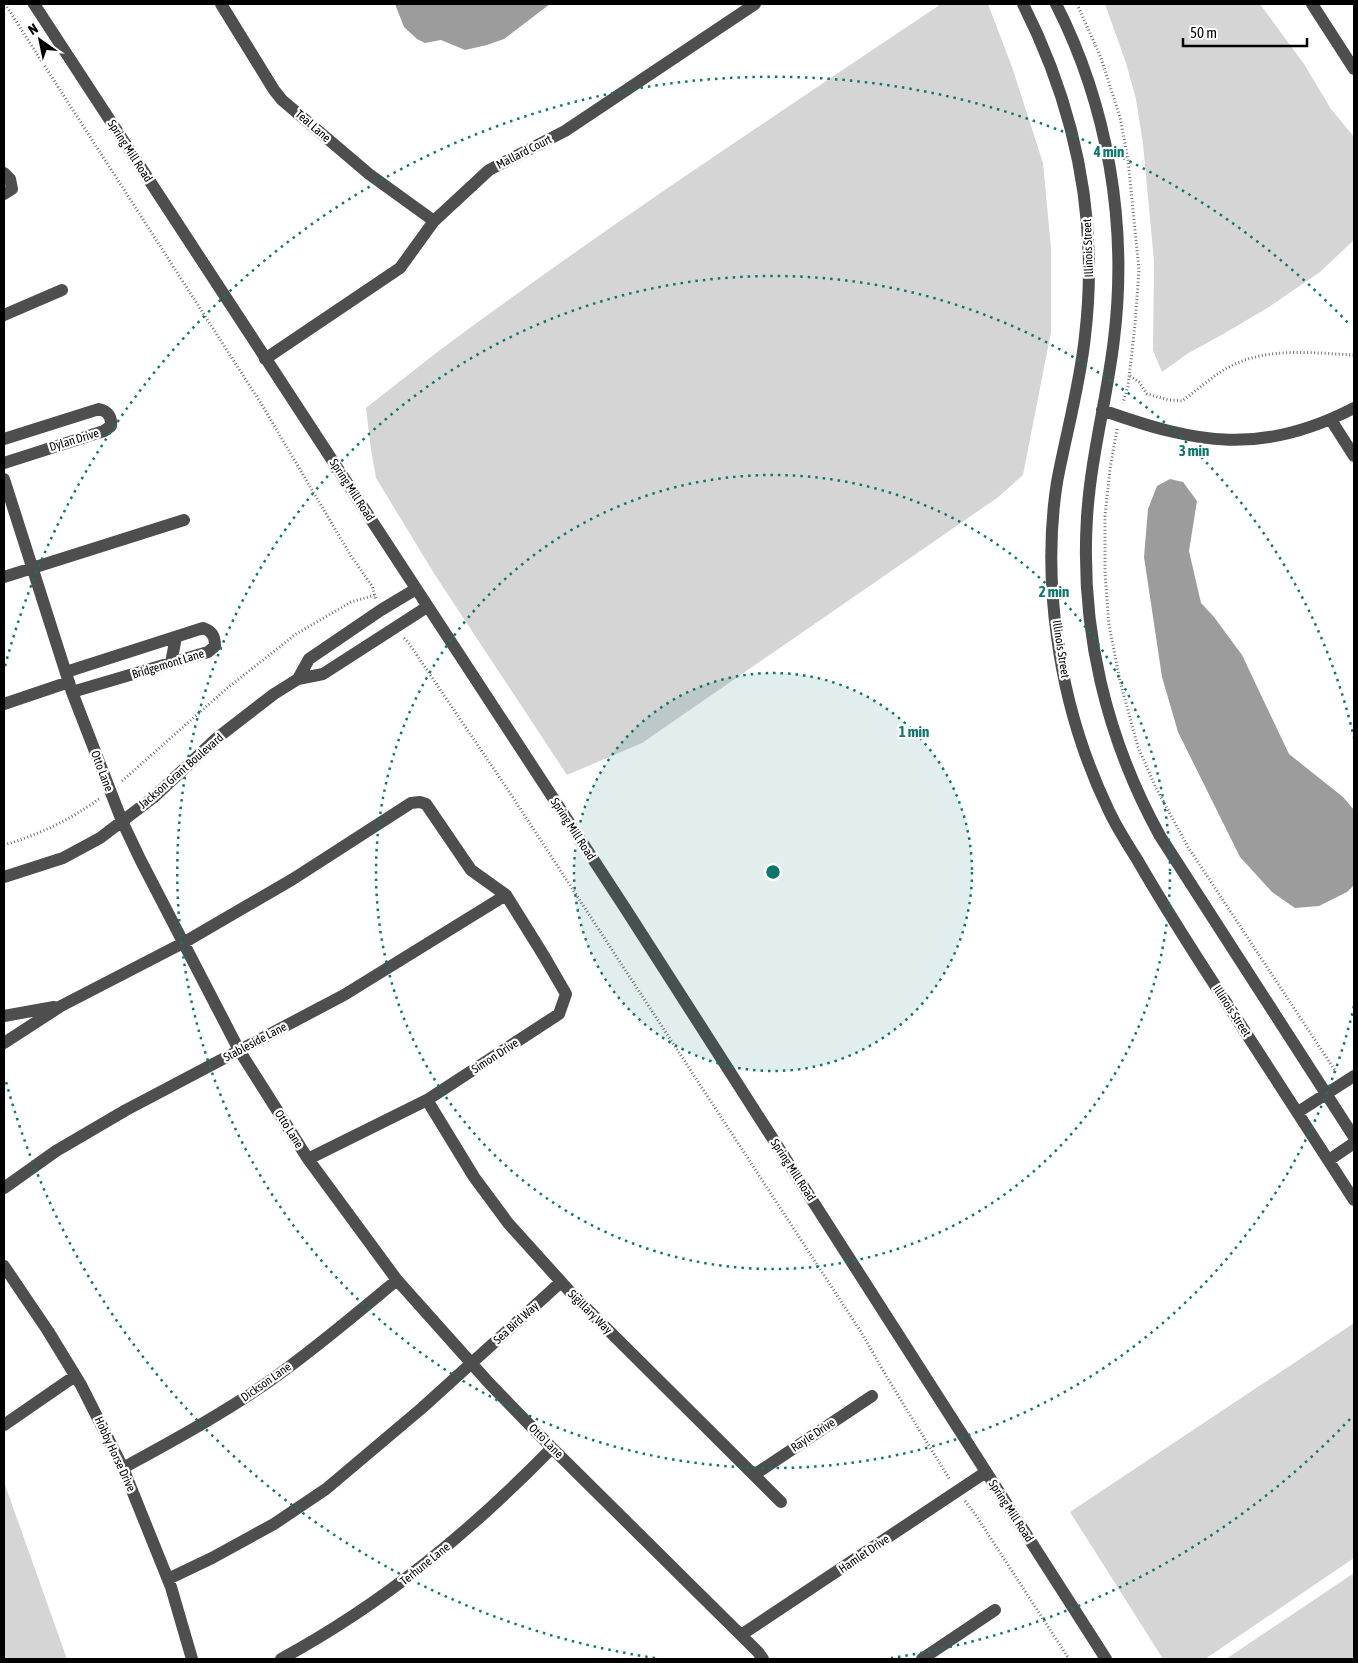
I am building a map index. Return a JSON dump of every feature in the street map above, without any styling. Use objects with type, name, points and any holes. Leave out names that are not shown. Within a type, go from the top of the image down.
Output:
[{"type":"street","name":"Spring Mill Road","points":[[34,4],[625,908],[1106,1659]]},
{"type":"street","name":"Teal Lane","points":[[220,4],[282,100],[369,174],[434,221]]},
{"type":"street","name":"Mallard Court","points":[[265,359],[400,268],[434,221],[489,170],[565,131],[755,4]]},
{"type":"street","name":"Illinois Street","points":[[1023,4],[1042,42],[1053,70],[1071,127],[1087,216],[1089,276],[1085,337],[1057,485],[1052,546],[1052,576],[1057,638],[1069,698],[1086,756],[1109,812],[1171,917],[1354,1200]]},
{"type":"street","points":[[1056,4],[1073,40],[1094,98],[1108,157],[1116,210],[1119,248],[1118,309],[1110,370],[1089,488],[1086,579],[1088,608],[1097,668],[1112,726],[1133,783],[1160,836],[1354,1137]]},
{"type":"street","points":[[1312,4],[1354,69]]},
{"type":"street","points":[[4,173],[10,179],[12,189],[4,194]]},
{"type":"street","points":[[4,315],[62,290]]},
{"type":"street","points":[[1102,410],[1170,432],[1214,440],[1246,441],[1286,435],[1331,420],[1354,408]]},
{"type":"street","name":"Dylan Drive","points":[[4,439],[99,409],[105,410],[112,422],[111,426],[104,431],[4,463]]},
{"type":"street","points":[[79,439],[86,413]]},
{"type":"street","points":[[1331,420],[1354,456]]},
{"type":"street","points":[[47,449],[56,423]]},
{"type":"street","name":"Otto Lane","points":[[4,479],[69,682],[122,821],[239,1050],[308,1159],[397,1280],[472,1364],[552,1448],[763,1659]]},
{"type":"street","points":[[4,577],[184,520]]},
{"type":"street","name":"Jackson Grant Boulevard","points":[[298,679],[309,659],[416,588]]},
{"type":"street","name":"Jackson Grant Boulevard","points":[[4,878],[63,858],[100,838],[154,797],[224,732],[274,694],[298,679],[323,674],[427,607]]},
{"type":"street","name":"Bridgemont Lane","points":[[4,704],[69,682],[119,655],[203,628],[210,631],[216,639],[215,646],[208,652],[111,681],[69,682]]},
{"type":"street","points":[[172,663],[176,637]]},
{"type":"street","points":[[111,681],[119,655]]},
{"type":"street","points":[[4,1043],[61,1006],[183,943],[293,879],[411,804],[420,802],[426,804],[471,870],[506,895]]},
{"type":"street","name":"Stableside Lane","points":[[4,1188],[56,1151],[126,1110],[344,995],[506,895]]},
{"type":"street","name":"Simon Drive","points":[[308,1159],[427,1100],[560,1014],[566,994],[506,895]]},
{"type":"street","points":[[4,1016],[61,1006]]},
{"type":"street","points":[[1298,1112],[1349,1079]]},
{"type":"street","name":"Sigillary Way","points":[[427,1100],[474,1177],[508,1223],[561,1282],[781,1502]]},
{"type":"street","points":[[1329,1160],[1354,1144]]},
{"type":"street","name":"Hobby Horse Drive","points":[[4,1266],[48,1331],[75,1376],[123,1468],[168,1579],[192,1659]]},
{"type":"street","name":"Dickson Lane","points":[[123,1468],[210,1420],[272,1380],[397,1280]]},
{"type":"street","name":"Sea Bird Way","points":[[168,1579],[212,1558],[274,1524],[326,1489],[379,1446],[561,1282]]},
{"type":"street","points":[[4,1425],[75,1376]]},
{"type":"street","name":"Rayle Drive","points":[[754,1475],[872,1396]]},
{"type":"street","name":"Terhune Lane","points":[[281,1659],[346,1622],[407,1579],[469,1528],[518,1483],[552,1448]]},
{"type":"street","name":"Hamlet Drive","points":[[741,1635],[986,1472]]},
{"type":"street","points":[[922,1659],[995,1610]]},
{"type":"path","points":[[5,4],[257,397],[351,556],[372,586],[381,610]]},
{"type":"path","points":[[1077,4],[1101,58],[1120,117],[1128,160],[1139,270],[1130,376],[1119,416],[1110,469],[1106,516],[1105,574],[1111,634],[1120,681],[1138,748],[1156,788],[1188,847],[1349,1079]]},
{"type":"path","points":[[1130,376],[1139,382],[1147,394],[1168,400],[1182,401],[1208,380],[1233,365],[1267,354],[1302,352],[1354,355]]},
{"type":"path","points":[[4,845],[28,838],[79,814],[128,776],[224,690],[296,634],[351,602],[375,595]]},
{"type":"path","points":[[392,628],[408,642],[506,787],[861,1332],[957,1492],[975,1514],[1069,1659]]},
{"type":"shaded area","points":[[395,4],[550,4],[504,39],[465,50],[441,40],[425,43],[417,39],[404,27]]},
{"type":"shaded area","points":[[941,4],[988,4],[1012,67],[1043,163],[1051,248],[1051,332],[1023,475],[997,498],[642,743],[567,775],[435,575],[376,478],[366,408],[518,293],[698,167]]},
{"type":"shaded area","points":[[1105,4],[1260,4],[1304,64],[1331,109],[1354,137],[1354,240],[1320,272],[1269,307],[1187,354],[1162,372],[1153,350],[1154,261],[1143,144],[1136,99],[1126,63]]},
{"type":"shaded area","points":[[1170,479],[1183,482],[1197,501],[1189,551],[1201,603],[1214,617],[1242,655],[1289,754],[1343,797],[1354,810],[1354,885],[1347,892],[1319,906],[1295,908],[1272,892],[1240,857],[1178,732],[1162,677],[1144,557],[1148,509],[1157,486]]},
{"type":"shaded area","points":[[1354,1323],[1354,1558],[1205,1659],[1163,1659],[1070,1512]]},
{"type":"shaded area","points":[[4,1482],[67,1659],[4,1659]]},
{"type":"shaded area","points":[[1354,1573],[1354,1659],[1226,1659]]}]
